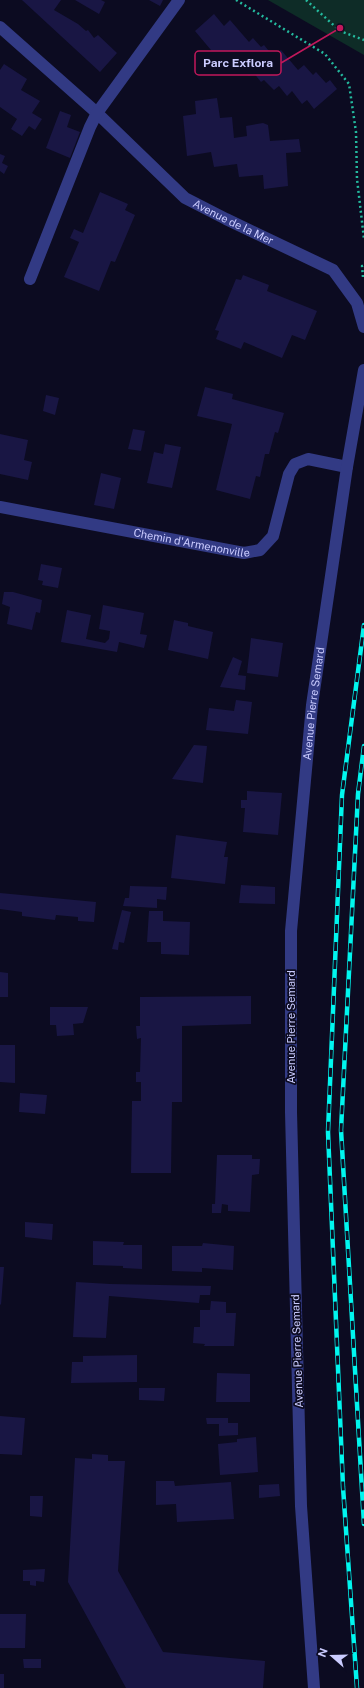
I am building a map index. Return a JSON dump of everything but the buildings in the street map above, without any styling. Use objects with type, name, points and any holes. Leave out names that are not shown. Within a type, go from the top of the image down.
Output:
[{"type":"street","points":[[30,279],[90,127],[97,113],[179,0]]},
{"type":"street","name":"Avenue de la Mer","points":[[0,27],[97,113],[185,198],[333,270],[357,303],[364,327]]},
{"type":"street","name":"Avenue Pierre Semard","points":[[314,1688],[301,1506],[291,1112],[291,931],[312,705],[347,467],[364,370]]},
{"type":"street","name":"Chemin d'Armenonville","points":[[0,507],[244,553],[260,550],[273,536],[289,474],[295,464],[308,459],[347,467]]},
{"type":"path","points":[[236,0],[325,54],[349,84],[356,132],[357,179],[364,239]]},
{"type":"path","points":[[306,0],[340,31],[364,40]]},
{"type":"path","points":[[364,266],[362,266],[364,282]]},
{"type":"green space","points":[[268,0],[364,0],[364,55]]},
{"type":"railway","points":[[357,1688],[343,1487],[328,1132],[342,795],[364,625]]},
{"type":"railway","points":[[364,746],[358,794],[341,1130],[364,1524]]},
{"type":"place","name":"Parc Exflora","points":[[340,28]]}]
